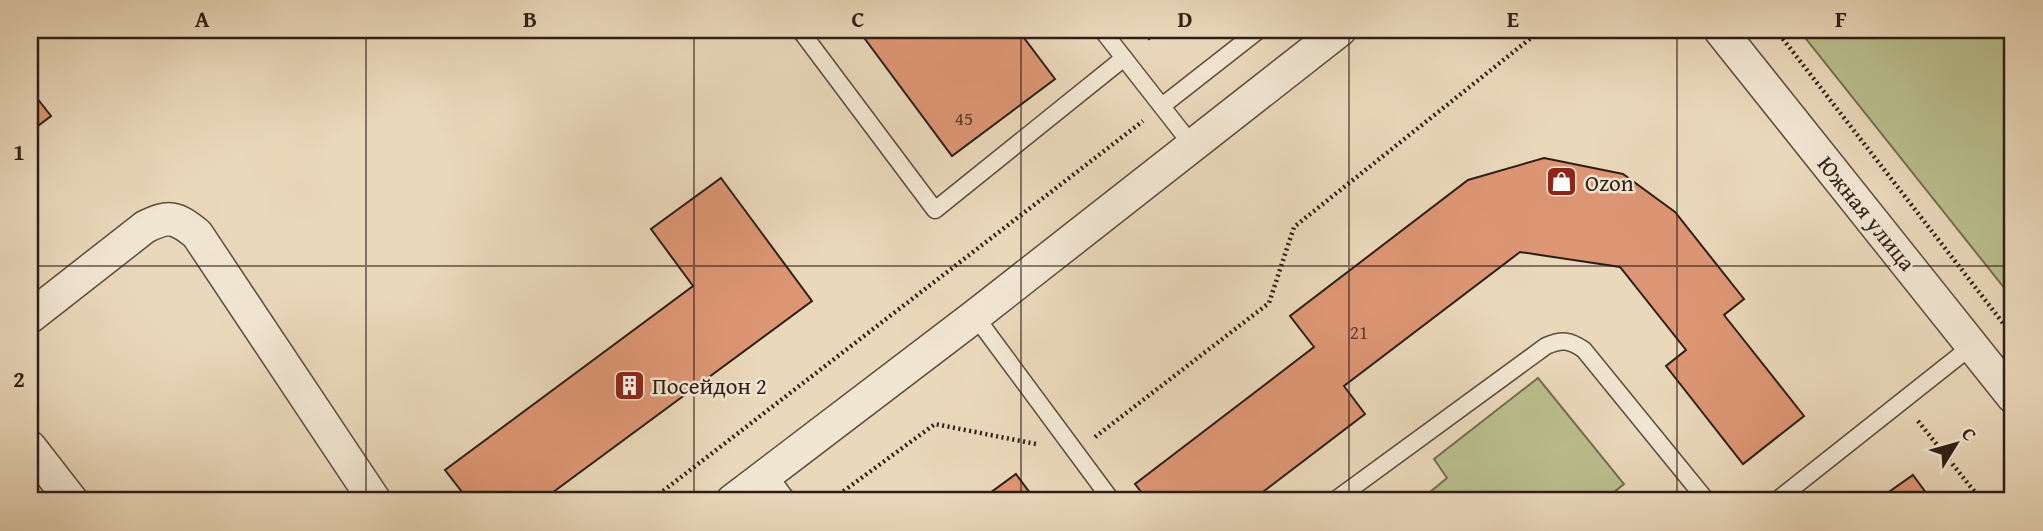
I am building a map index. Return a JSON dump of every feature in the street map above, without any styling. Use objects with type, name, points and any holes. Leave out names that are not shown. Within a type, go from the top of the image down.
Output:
[{"type":"street","points":[[732,501],[975,316],[1340,30]]},
{"type":"street","name":"Южная улица","points":[[1720,30],[2013,397]]},
{"type":"street","points":[[30,317],[145,227],[163,218],[181,221],[197,234],[375,501]]},
{"type":"street","points":[[30,447],[72,501]]},
{"type":"lane","points":[[800,30],[935,210],[1124,58]]},
{"type":"lane","points":[[1102,30],[1192,145]]},
{"type":"lane","points":[[1162,106],[1259,30]]},
{"type":"lane","points":[[975,316],[1112,501]]},
{"type":"lane","points":[[1334,501],[1546,345],[1559,340],[1573,342],[1584,350],[1707,501]]},
{"type":"lane","points":[[1776,501],[1973,345]]},
{"type":"lane","points":[[768,474],[788,501]]},
{"type":"path","points":[[830,501],[935,424],[1076,452],[1269,303],[1293,227],[1541,30]]},
{"type":"path","points":[[1776,30],[2013,336]]},
{"type":"path","points":[[650,501],[1162,106]]},
{"type":"path","points":[[1903,401],[1982,501]]},
{"type":"green space","points":[[1799,30],[2013,30],[2013,299]]},
{"type":"green space","points":[[1538,378],[1624,484],[1603,501],[1419,501],[1447,478],[1434,459]]},
{"type":"building","points":[[878,30],[1018,30],[1055,79],[952,156],[865,39]]},
{"type":"building","points":[[1141,30],[1160,30],[1149,39]]},
{"type":"building","points":[[30,89],[51,116],[30,132]]},
{"type":"building","points":[[1544,158],[1623,174],[1675,212],[1744,299],[1724,315],[1804,416],[1743,464],[1666,366],[1686,350],[1620,267],[1520,252],[1344,386],[1365,414],[1251,501],[1148,501],[1135,484],[1314,347],[1290,316],[1468,180]]},
{"type":"building","name":"Посейдон 2","points":[[721,178],[812,301],[541,501],[469,501],[445,470],[693,286],[651,229]]},
{"type":"building","points":[[1016,474],[1036,501],[979,501]]},
{"type":"building","points":[[1913,475],[1932,501],[1876,501]]},
{"type":"place","name":"Ozon","points":[[1562,182]]},
{"type":"place","name":"Посейдон 2","points":[[629,385]]}]
